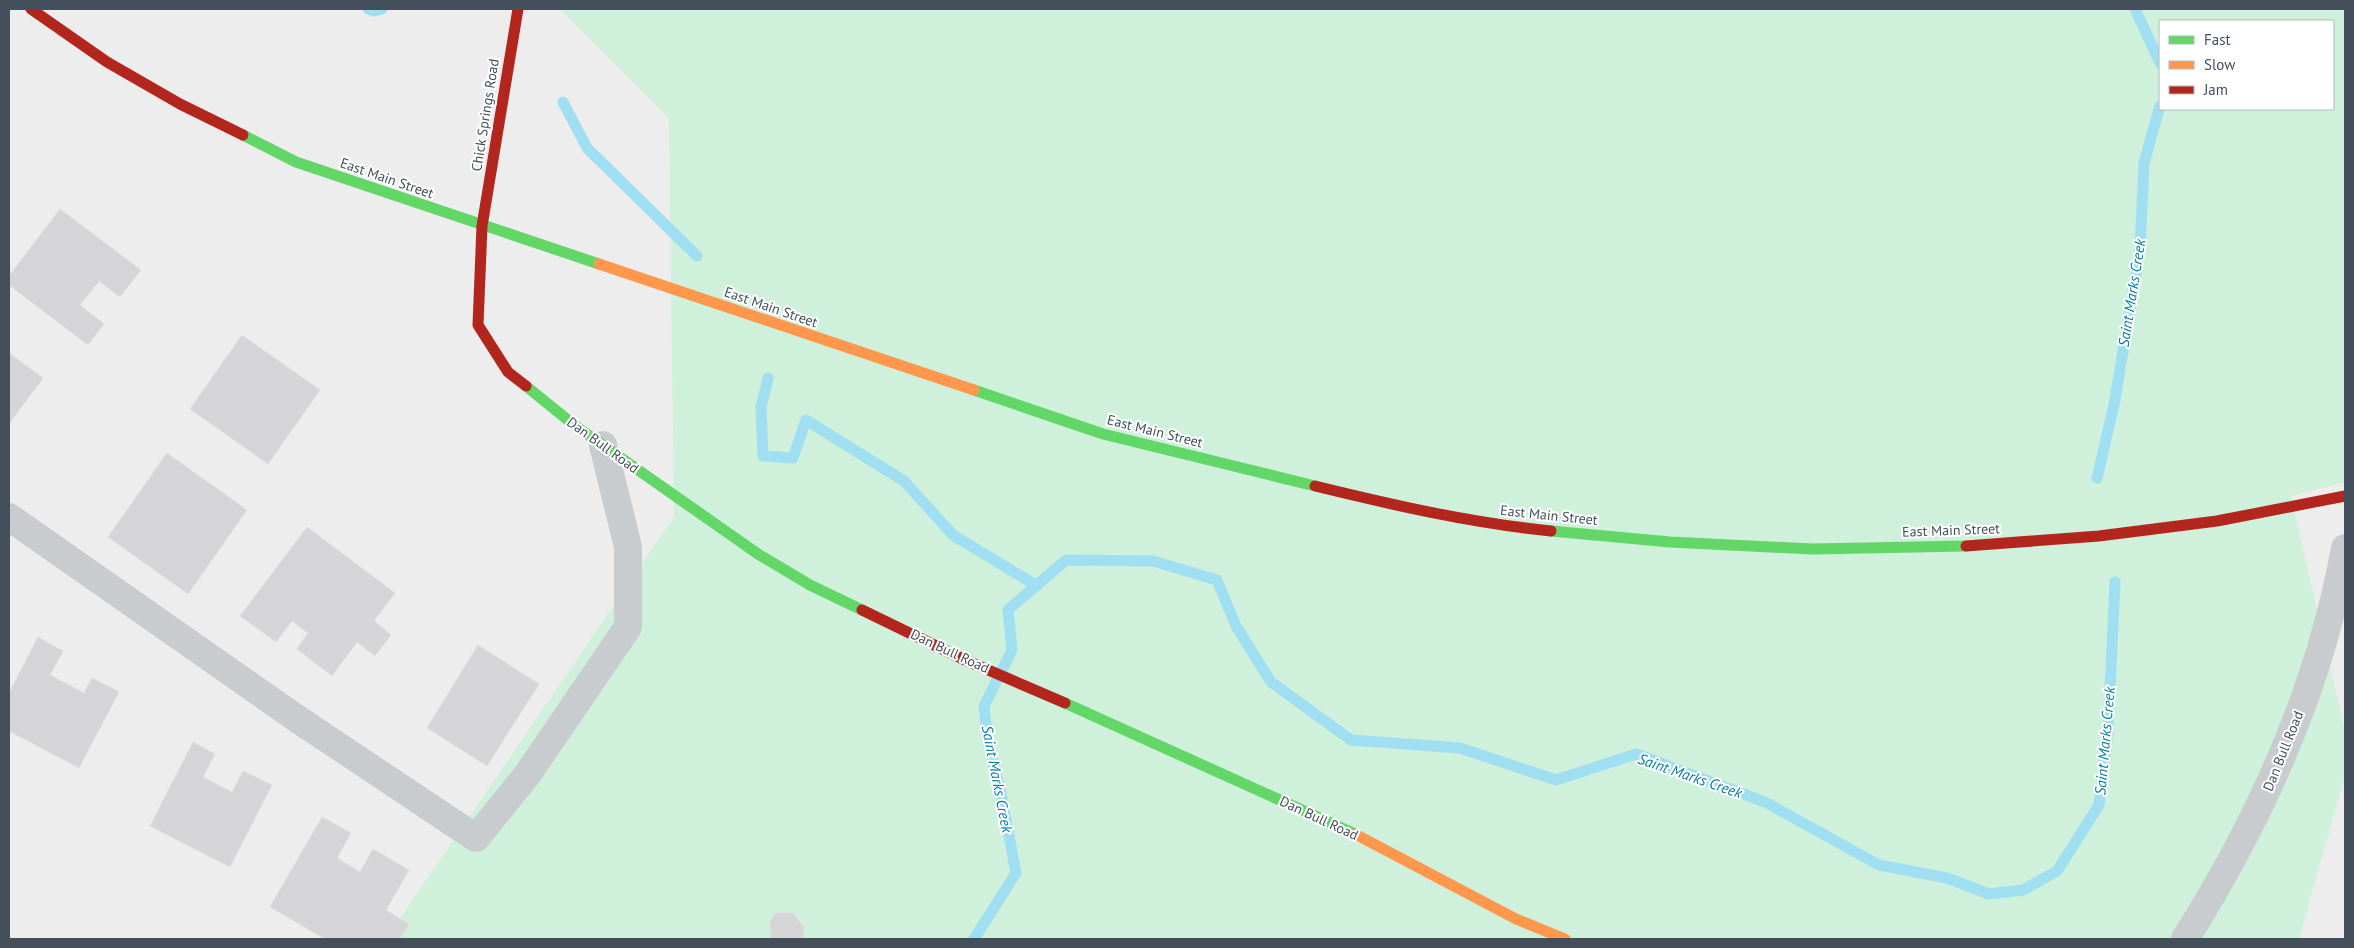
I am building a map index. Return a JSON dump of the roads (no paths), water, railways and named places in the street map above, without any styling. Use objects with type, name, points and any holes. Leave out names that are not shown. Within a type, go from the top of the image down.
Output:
[{"type":"street","name":"East Main Street","points":[[31,9],[107,62],[163,94],[296,162],[1103,434],[1423,512],[1501,526],[1670,542],[1803,548],[1971,546],[2099,536],[2218,521],[2345,496]]},
{"type":"street","name":"Chick Springs Road","points":[[482,226],[518,9]]},
{"type":"street","name":"Dan Bull Road","points":[[482,226],[478,325],[508,372],[603,445],[758,554],[810,585],[985,668],[1350,832],[1516,919],[1564,939]]},
{"type":"street","points":[[9,517],[296,718],[476,838],[527,775],[628,627],[628,546],[603,445]]},
{"type":"street","name":"Dan Bull Road","points":[[2185,939],[2220,883],[2270,787],[2318,659],[2345,548]]},
{"type":"waterway","points":[[368,9],[374,11],[382,9]]},
{"type":"waterway","name":"Saint Marks Creek","points":[[2135,9],[2159,61]]},
{"type":"waterway","points":[[563,102],[587,148],[697,256]]},
{"type":"waterway","name":"Saint Marks Creek","points":[[2097,478],[2114,405],[2140,249],[2144,163],[2159,110]]},
{"type":"waterway","points":[[768,378],[761,407],[763,456],[793,458],[806,420],[904,481],[953,535],[1037,586]]},
{"type":"waterway","name":"Saint Marks Creek","points":[[974,939],[1016,873],[1001,793],[988,743],[984,706],[1012,650],[1008,610],[1066,560],[1153,561],[1217,580],[1236,626],[1271,682],[1351,740],[1460,748],[1556,780],[1636,754],[1765,802],[1879,865],[1947,878],[1989,894],[2023,890],[2057,871],[2099,805],[2108,732],[2115,582]]}]
